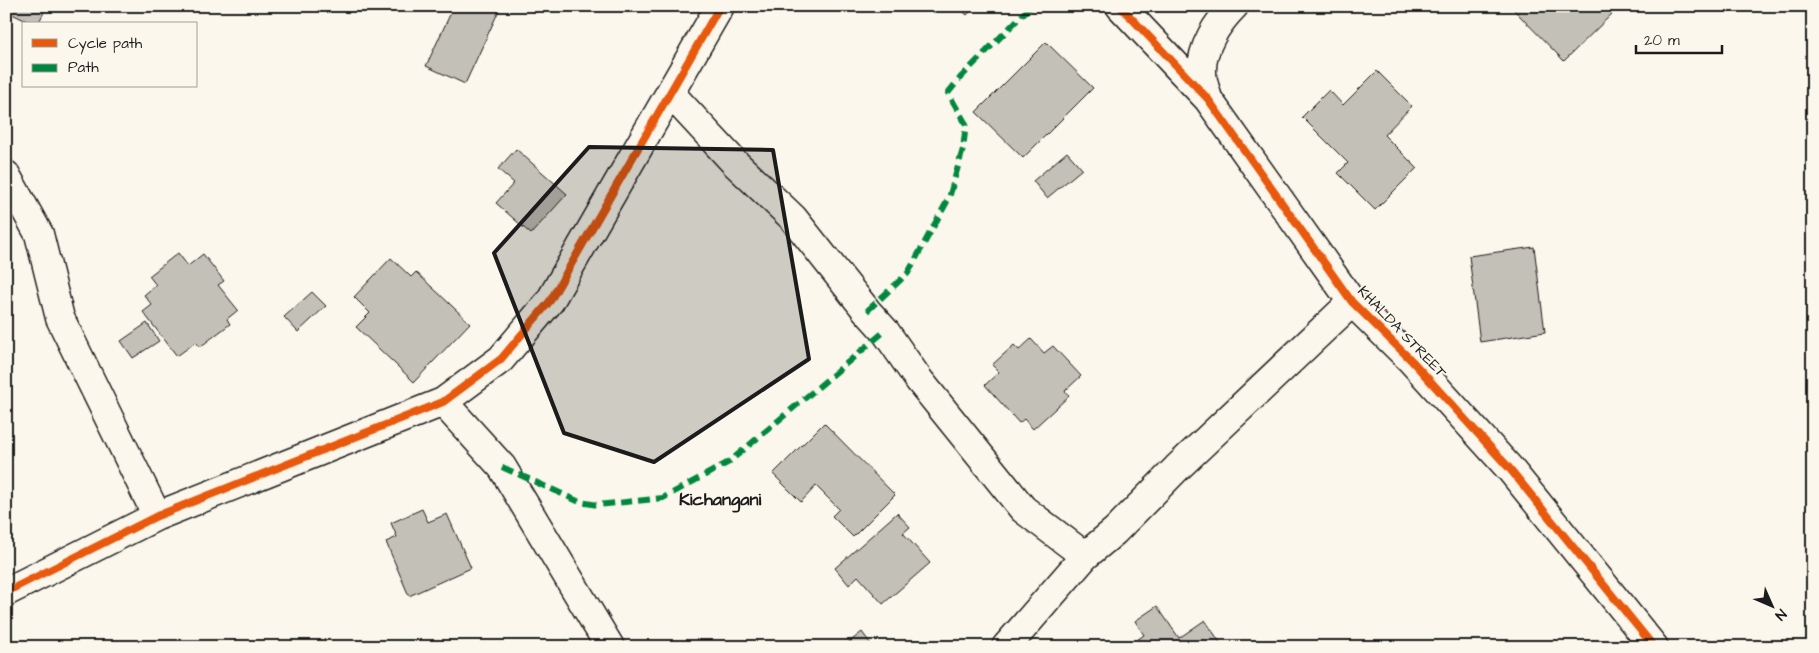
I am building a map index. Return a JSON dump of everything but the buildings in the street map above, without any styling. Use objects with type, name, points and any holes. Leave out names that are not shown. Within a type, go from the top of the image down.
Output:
[{"type":"street","points":[[6,592],[157,516],[443,402],[501,359],[550,301],[720,6]]},
{"type":"street","name":"KHALDA STREET","points":[[1120,6],[1208,100],[1352,302],[1412,361],[1510,469],[1654,647]]},
{"type":"street","points":[[1208,100],[1202,73],[1204,50],[1226,14],[1234,6]]},
{"type":"street","points":[[670,94],[735,163],[793,218],[885,331],[919,380],[1022,510],[1085,556]]},
{"type":"street","points":[[6,175],[39,234],[60,318],[157,516]]},
{"type":"street","points":[[1006,647],[1085,556],[1115,531],[1177,468],[1352,302]]},
{"type":"street","points":[[443,402],[502,467],[610,647]]},
{"type":"highlighted area","points":[[589,147],[773,150],[809,359],[654,462],[564,433],[494,253]]},
{"type":"marked path","points":[[867,311],[908,273],[949,198],[963,149],[966,124],[948,93],[961,77],[1031,6]]},
{"type":"marked path","points":[[502,467],[580,502],[598,505],[663,498],[729,462],[885,331]]},
{"type":"cycle path","points":[[6,592],[157,516],[443,402],[501,359],[550,301],[720,6]]},
{"type":"cycle path","points":[[1120,6],[1208,99],[1352,302],[1412,361],[1510,469],[1654,647]]},
{"type":"district","name":"Kichangani","points":[[720,499]]}]
